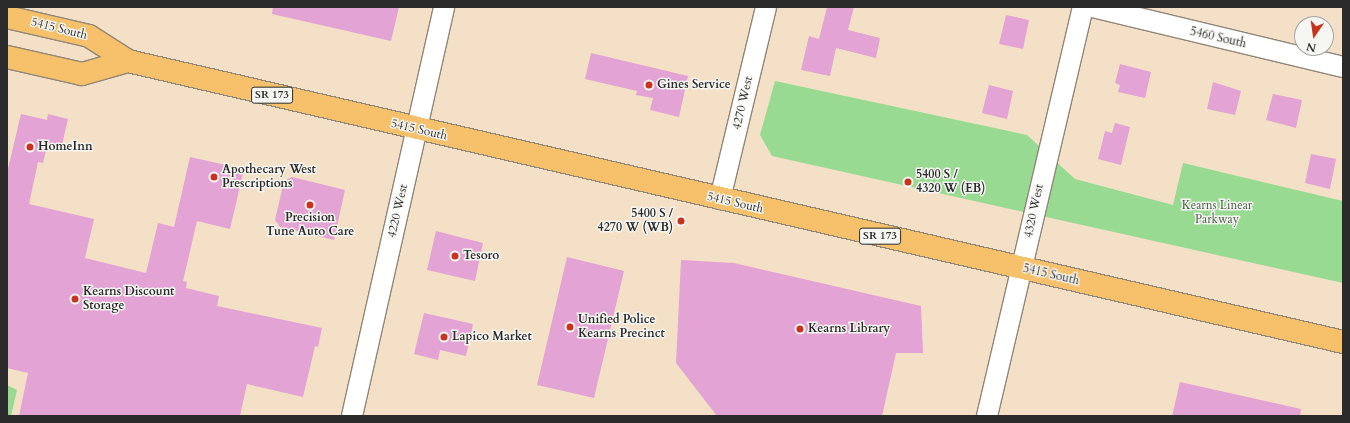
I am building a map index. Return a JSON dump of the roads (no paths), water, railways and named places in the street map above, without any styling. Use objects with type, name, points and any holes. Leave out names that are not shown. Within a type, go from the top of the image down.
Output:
[{"type":"main road","name":"5415 South","points":[[7,17],[89,36],[128,61],[416,129],[1343,342]]},
{"type":"main road","name":"5415 South","points":[[7,57],[82,74],[128,61]]},
{"type":"street","name":"4220 West","points":[[352,416],[444,7]]},
{"type":"street","name":"4270 West","points":[[720,199],[766,7]]},
{"type":"street","name":"4320 West","points":[[987,416],[1023,268],[1036,200],[1083,7]]},
{"type":"street","name":"5460 South","points":[[1093,7],[1343,67]]},
{"type":"place","name":"Gines Service","points":[[649,85]]},
{"type":"place","name":"HomeInn","points":[[30,147]]},
{"type":"place","name":"Apothecary West Prescriptions","points":[[214,177]]},
{"type":"place","name":"5400 S / 4320 W (EB)","points":[[908,182]]},
{"type":"place","name":"Precision Tune Auto Care","points":[[310,205]]},
{"type":"place","name":"5400 S / 4270 W (WB)","points":[[681,221]]},
{"type":"place","name":"Tesoro","points":[[455,256]]},
{"type":"place","name":"Kearns Discount Storage","points":[[75,299]]},
{"type":"place","name":"Unified Police Kearns Precinct","points":[[570,327]]},
{"type":"place","name":"Kearns Library","points":[[800,329]]},
{"type":"place","name":"Lapico Market","points":[[444,337]]},
{"type":"park label","name":"Kearns Linear Parkway","points":[[1217,213]]}]
